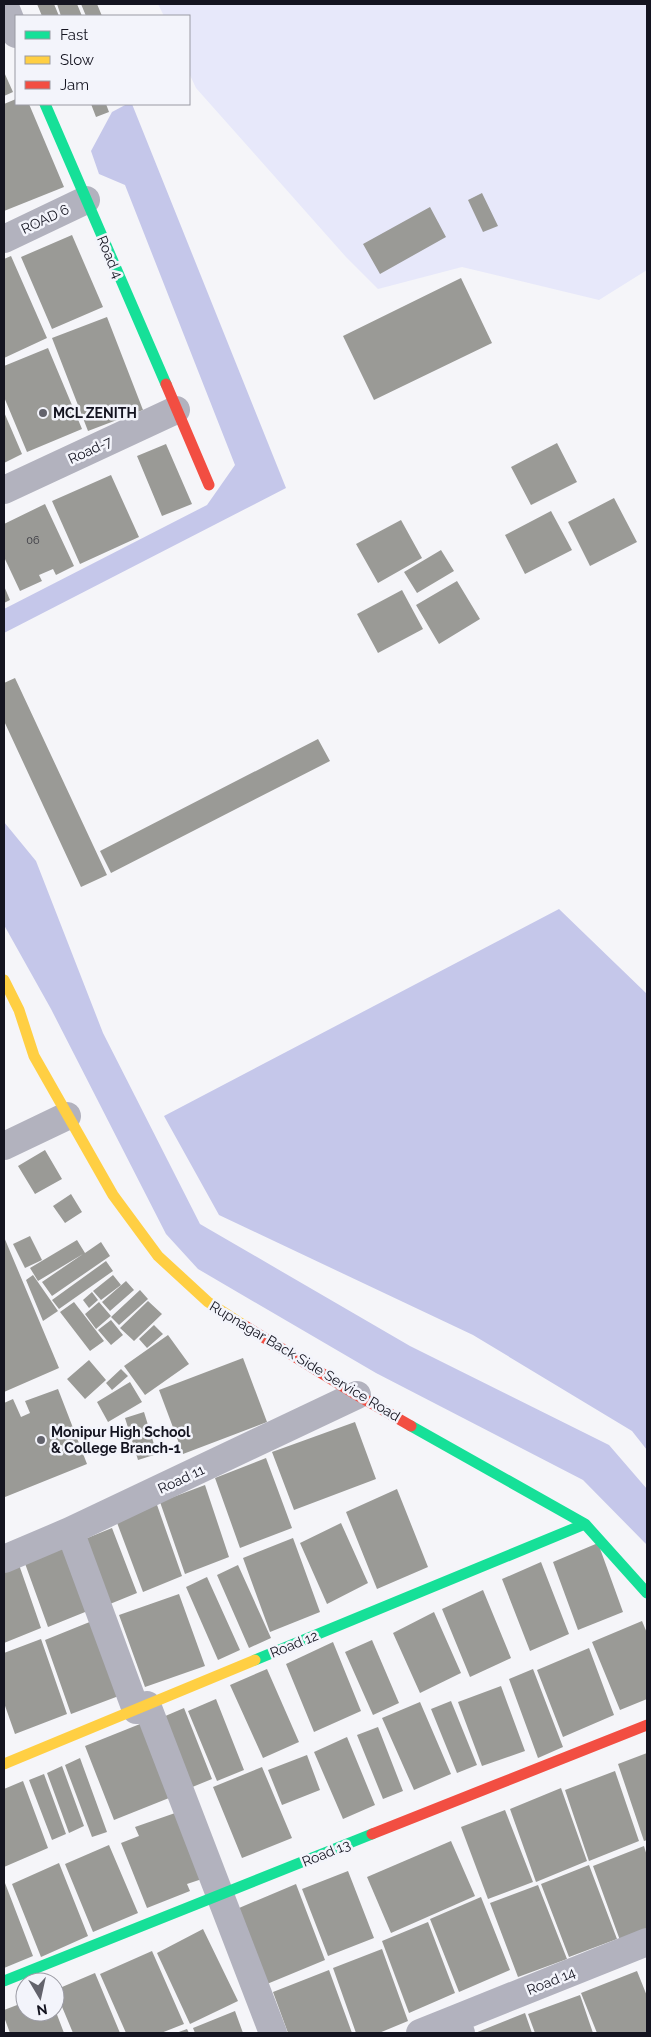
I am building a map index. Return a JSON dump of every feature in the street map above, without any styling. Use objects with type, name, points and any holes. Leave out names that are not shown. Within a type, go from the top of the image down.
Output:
[{"type":"street","points":[[4,4],[15,32]]},
{"type":"street","name":"Road 4","points":[[46,105],[209,485]]},
{"type":"street","name":"ROAD 6","points":[[4,239],[86,200]]},
{"type":"street","name":"Road-7","points":[[4,490],[176,410]]},
{"type":"street","name":"Rupnagar Back Side Service Road","points":[[4,980],[11,1014],[67,1116],[114,1196],[158,1256],[208,1302],[357,1396],[585,1524],[647,1593]]},
{"type":"street","points":[[4,1146],[67,1116]]},
{"type":"street","name":"Road 11","points":[[4,1558],[70,1531],[357,1396]]},
{"type":"street","name":"Road 12","points":[[4,1764],[585,1524]]},
{"type":"street","points":[[70,1531],[273,2033]]},
{"type":"street","name":"Road 13","points":[[4,1982],[647,1725]]},
{"type":"street","name":"Road 14","points":[[420,2033],[458,2026],[647,1942]]},
{"type":"shaded area","points":[[158,4],[647,4],[647,270],[599,300],[462,267],[378,289],[346,257],[196,88],[190,75],[190,15],[164,15]]},
{"type":"water","points":[[125,105],[132,105],[286,488],[4,633],[4,609],[207,505],[235,465],[125,185],[99,174],[91,151],[112,112]]},
{"type":"water","points":[[4,822],[36,861],[103,1033],[200,1224],[410,1346],[609,1445],[647,1489],[647,1545],[583,1480],[376,1373],[198,1269],[166,1234],[51,1009],[4,925]]},
{"type":"water","points":[[559,909],[647,994],[647,1450],[632,1431],[473,1335],[219,1215],[164,1116]]},
{"type":"building","points":[[37,4],[54,4],[59,15],[42,15]]},
{"type":"building","points":[[57,4],[77,4],[82,15],[61,15]]},
{"type":"building","points":[[81,4],[97,4],[102,15],[86,15]]},
{"type":"building","points":[[4,72],[13,92],[4,96]]},
{"type":"building","points":[[15,99],[15,105],[29,105],[64,187],[4,211],[4,104]]},
{"type":"building","points":[[91,105],[106,105],[109,112],[96,117]]},
{"type":"building","points":[[482,193],[498,226],[483,232],[468,200]]},
{"type":"building","points":[[430,207],[446,237],[380,274],[363,244]]},
{"type":"building","points":[[72,235],[103,307],[52,329],[21,257]]},
{"type":"building","points":[[11,256],[47,338],[4,358],[4,259]]},
{"type":"building","points":[[461,278],[492,343],[374,400],[343,336]]},
{"type":"building","points":[[107,317],[143,410],[88,431],[52,338]]},
{"type":"building","name":"MCL ZENITH","points":[[48,348],[82,429],[27,452],[4,397],[4,366]]},
{"type":"building","points":[[4,412],[22,454],[4,463]]},
{"type":"building","points":[[557,443],[577,482],[531,505],[511,467]]},
{"type":"building","points":[[166,444],[192,504],[162,516],[137,456]]},
{"type":"building","points":[[111,475],[139,537],[80,564],[52,501]]},
{"type":"building","points":[[614,498],[637,542],[590,566],[568,522]]},
{"type":"building","points":[[45,504],[74,566],[56,575],[53,569],[39,575],[42,581],[20,591],[4,557],[4,524]]},
{"type":"building","points":[[551,511],[572,550],[525,574],[505,535]]},
{"type":"building","points":[[401,520],[422,558],[378,583],[356,544]]},
{"type":"building","points":[[441,550],[454,571],[417,593],[404,572]]},
{"type":"building","points":[[457,581],[480,619],[439,644],[416,605]]},
{"type":"building","points":[[4,586],[10,600],[4,603]]},
{"type":"building","points":[[402,590],[423,629],[378,653],[357,614]]},
{"type":"building","points":[[15,678],[107,875],[81,887],[4,721],[4,683]]},
{"type":"building","points":[[318,739],[330,761],[111,873],[100,851]]},
{"type":"building","points":[[45,1150],[62,1179],[35,1194],[18,1166]]},
{"type":"building","points":[[71,1194],[82,1212],[65,1223],[53,1206]]},
{"type":"building","points":[[30,1236],[42,1260],[25,1268],[13,1244]]},
{"type":"building","points":[[4,1237],[59,1368],[4,1392]]},
{"type":"building","points":[[77,1240],[85,1253],[101,1242],[110,1256],[52,1296],[42,1282],[83,1254],[38,1281],[30,1268]]},
{"type":"building","points":[[106,1261],[113,1271],[59,1309],[52,1300]]},
{"type":"building","points":[[33,1275],[58,1311],[43,1321],[26,1280]]},
{"type":"building","points":[[113,1275],[121,1285],[101,1300],[93,1291]]},
{"type":"building","points":[[126,1281],[134,1290],[110,1311],[102,1302]]},
{"type":"building","points":[[140,1290],[148,1299],[119,1325],[111,1317]]},
{"type":"building","points":[[92,1292],[98,1300],[89,1308],[83,1300]]},
{"type":"building","points":[[148,1301],[162,1314],[134,1341],[120,1328]]},
{"type":"building","points":[[74,1302],[104,1341],[90,1351],[60,1312]]},
{"type":"building","points":[[99,1302],[111,1316],[96,1329],[85,1314]]},
{"type":"building","points":[[111,1320],[123,1335],[111,1345],[98,1330]]},
{"type":"building","points":[[154,1325],[163,1334],[147,1348],[139,1339]]},
{"type":"building","points":[[168,1335],[189,1364],[145,1395],[124,1366]]},
{"type":"building","points":[[243,1358],[267,1422],[183,1454],[159,1390]]},
{"type":"building","points":[[89,1360],[106,1380],[85,1399],[67,1379]]},
{"type":"building","points":[[121,1369],[128,1376],[112,1390],[106,1383]]},
{"type":"building","points":[[130,1382],[142,1402],[108,1422],[97,1402]]},
{"type":"building","name":"Monipur High School & College Branch-1","points":[[58,1389],[87,1464],[5,1497],[4,1403],[13,1399],[21,1417],[30,1413],[25,1401]]},
{"type":"building","points":[[144,1412],[157,1454],[138,1460],[125,1418]]},
{"type":"building","points":[[355,1422],[376,1479],[294,1510],[272,1452]]},
{"type":"building","points":[[266,1458],[292,1528],[240,1548],[215,1478]]},
{"type":"building","points":[[205,1485],[229,1557],[185,1574],[160,1502]]},
{"type":"building","points":[[397,1489],[428,1567],[377,1589],[346,1512]]},
{"type":"building","points":[[156,1502],[182,1576],[143,1592],[116,1520]]},
{"type":"building","points":[[341,1523],[368,1583],[327,1604],[300,1543]]},
{"type":"building","points":[[112,1528],[137,1593],[105,1606],[80,1541]]},
{"type":"building","points":[[293,1538],[320,1612],[270,1632],[243,1558]]},
{"type":"building","points":[[70,1539],[95,1608],[48,1627],[23,1558]]},
{"type":"building","points":[[598,1543],[623,1612],[578,1630],[553,1562]]},
{"type":"building","points":[[17,1559],[41,1628],[4,1643],[4,1564]]},
{"type":"building","points":[[541,1562],[569,1634],[530,1651],[502,1579]]},
{"type":"building","points":[[238,1565],[271,1638],[249,1648],[217,1575]]},
{"type":"building","points":[[207,1577],[240,1650],[218,1660],[186,1587]]},
{"type":"building","points":[[483,1590],[511,1658],[470,1677],[442,1609]]},
{"type":"building","points":[[179,1594],[205,1666],[145,1687],[119,1615]]},
{"type":"building","points":[[434,1612],[461,1673],[420,1693],[393,1633]]},
{"type":"building","points":[[97,1619],[124,1694],[71,1714],[45,1640]]},
{"type":"building","points":[[642,1621],[647,1633],[647,1699],[620,1710],[592,1642]]},
{"type":"building","points":[[41,1639],[67,1714],[15,1734],[4,1703],[4,1653]]},
{"type":"building","points":[[372,1640],[399,1703],[373,1715],[345,1652]]},
{"type":"building","points":[[333,1642],[361,1711],[314,1732],[286,1664]]},
{"type":"building","points":[[589,1648],[614,1715],[563,1737],[537,1670]]},
{"type":"building","points":[[267,1669],[299,1742],[263,1758],[230,1685]]},
{"type":"building","points":[[533,1669],[563,1747],[538,1758],[509,1679]]},
{"type":"building","points":[[501,1686],[525,1751],[482,1766],[458,1702]]},
{"type":"building","points":[[216,1699],[244,1770],[217,1781],[188,1711]]},
{"type":"building","points":[[451,1701],[477,1765],[457,1773],[431,1709]]},
{"type":"building","points":[[420,1702],[451,1774],[414,1790],[382,1718]]},
{"type":"building","points":[[184,1708],[212,1779],[185,1790],[156,1720]]},
{"type":"building","points":[[145,1722],[174,1796],[114,1820],[85,1746]]},
{"type":"building","points":[[378,1727],[403,1791],[383,1799],[357,1735]]},
{"type":"building","points":[[347,1737],[375,1805],[343,1819],[314,1752]]},
{"type":"building","points":[[647,1753],[647,1840],[644,1841],[618,1764]]},
{"type":"building","points":[[307,1755],[320,1790],[282,1805],[268,1770]]},
{"type":"building","points":[[80,1758],[107,1832],[92,1837],[65,1765]]},
{"type":"building","points":[[62,1766],[84,1826],[69,1833],[47,1773]]},
{"type":"building","points":[[262,1767],[292,1838],[242,1858],[213,1787]]},
{"type":"building","points":[[615,1771],[639,1841],[589,1861],[565,1790]]},
{"type":"building","points":[[44,1774],[66,1834],[52,1840],[29,1780]]},
{"type":"building","points":[[23,1781],[48,1848],[4,1867],[4,1789]]},
{"type":"building","points":[[561,1788],[587,1861],[536,1882],[510,1809]]},
{"type":"building","points":[[505,1810],[533,1882],[488,1899],[461,1827]]},
{"type":"building","points":[[178,1812],[205,1878],[187,1884],[190,1891],[147,1908],[121,1843],[139,1836],[135,1827]]},
{"type":"building","points":[[451,1841],[475,1896],[391,1933],[367,1877]]},
{"type":"building","points":[[109,1845],[138,1913],[93,1932],[65,1864]]},
{"type":"building","points":[[644,1846],[647,1856],[647,1932],[621,1943],[593,1866]]},
{"type":"building","points":[[59,1863],[88,1936],[41,1957],[12,1884]]},
{"type":"building","points":[[589,1865],[617,1939],[569,1957],[541,1884]]},
{"type":"building","points":[[348,1871],[374,1938],[328,1956],[302,1889]]},
{"type":"building","points":[[4,1884],[33,1956],[4,1968]]},
{"type":"building","points":[[296,1884],[325,1960],[267,1984],[239,1908]]},
{"type":"building","points":[[538,1885],[567,1959],[518,1977],[490,1903]]},
{"type":"building","points":[[481,1897],[510,1970],[459,1992],[430,1919]]},
{"type":"building","points":[[428,1922],[455,1993],[409,2013],[382,1941]]},
{"type":"building","points":[[203,1929],[238,2001],[190,2024],[157,1953]]},
{"type":"building","points":[[382,1949],[408,2021],[379,2033],[356,2033],[333,1968]]},
{"type":"building","points":[[152,1951],[184,2024],[161,2033],[126,2033],[100,1974]]},
{"type":"building","points":[[329,1970],[352,2033],[288,2033],[273,1992]]},
{"type":"building","points":[[637,1971],[647,1996],[647,2033],[597,2033],[581,1993]]},
{"type":"building","points":[[95,1973],[120,2033],[73,2033],[65,2014],[65,1986]]},
{"type":"building","points":[[580,1995],[593,2033],[535,2033],[528,2014]]},
{"type":"building","points":[[15,2006],[15,2022],[60,2022],[64,2033],[10,2033],[4,2017],[4,2010]]},
{"type":"building","points":[[235,2011],[243,2033],[195,2033],[193,2028]]},
{"type":"building","points":[[525,2013],[532,2033],[475,2033]]},
{"type":"building","points":[[187,2029],[189,2033],[176,2033]]},
{"type":"traffic: fast","points":[[45,105],[166,384]]},
{"type":"traffic: fast","points":[[411,1426],[585,1524],[647,1593]]},
{"type":"traffic: fast","points":[[255,1660],[585,1524]]},
{"type":"traffic: fast","points":[[4,1981],[372,1834]]},
{"type":"traffic: slow","points":[[4,980],[19,1010],[34,1056],[113,1195],[158,1256],[208,1302],[245,1326]]},
{"type":"traffic: slow","points":[[4,1764],[255,1660]]},
{"type":"traffic: jam","points":[[166,384],[209,485]]},
{"type":"traffic: jam","points":[[245,1326],[411,1426]]},
{"type":"traffic: jam","points":[[372,1834],[647,1725]]},
{"type":"place","name":"MCL ZENITH","points":[[43,413]]},
{"type":"place","name":"Monipur High School & College Branch-1","points":[[41,1440]]}]
